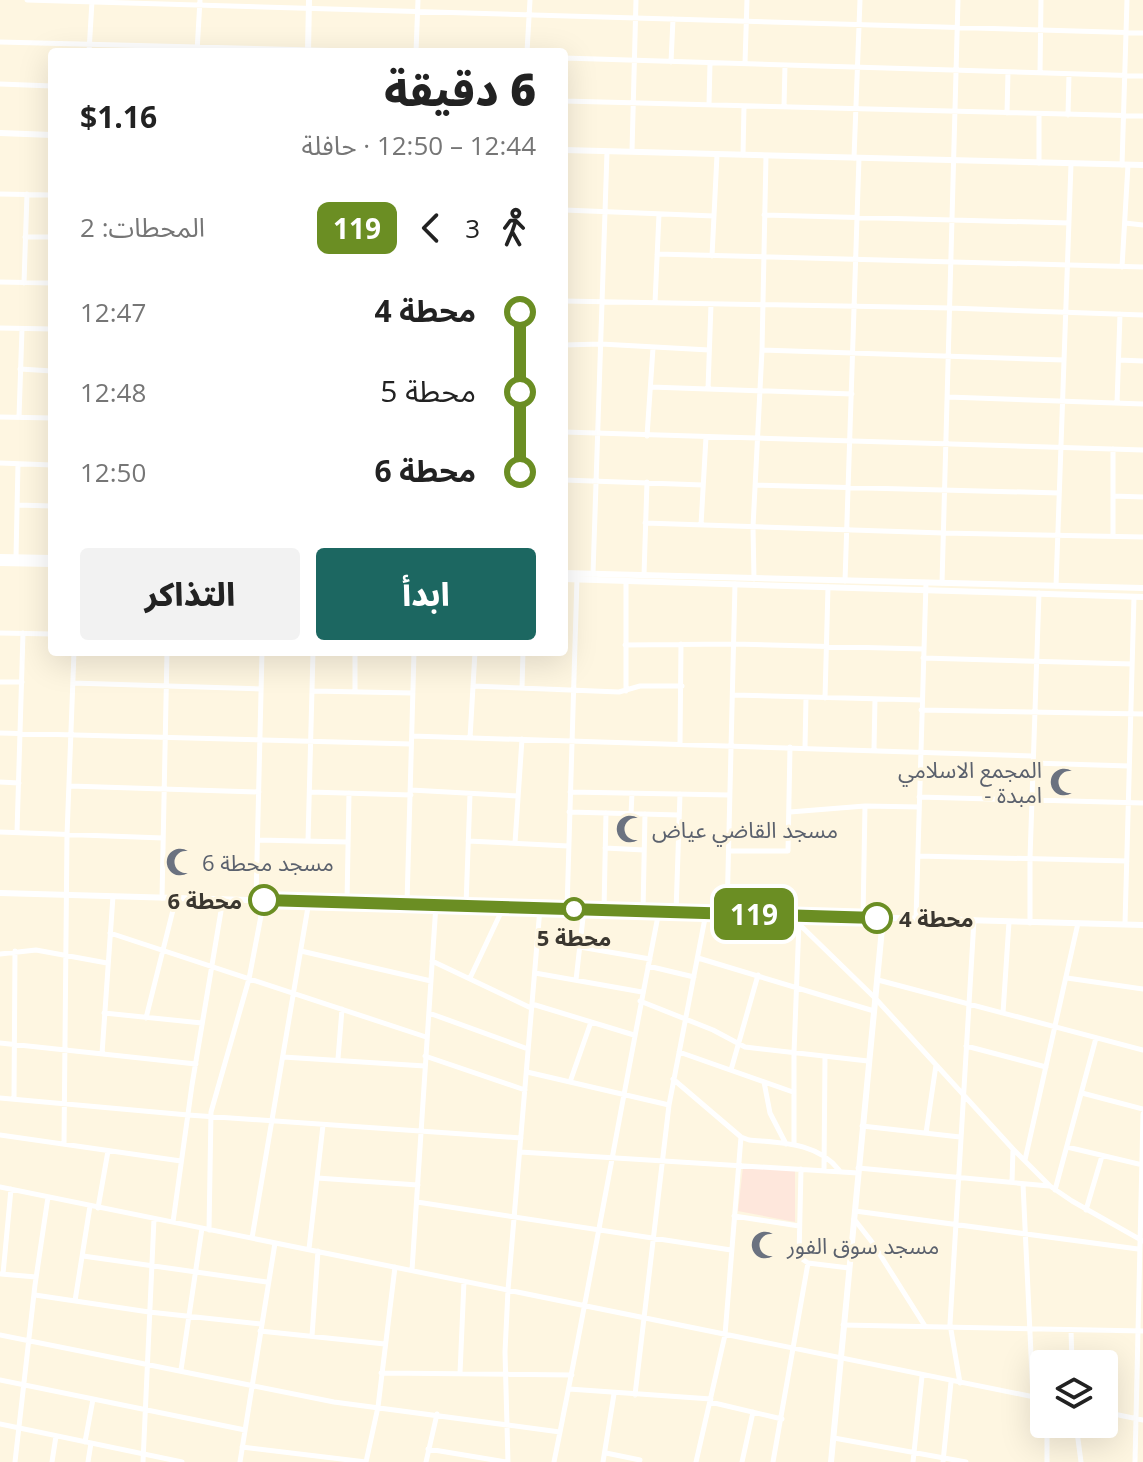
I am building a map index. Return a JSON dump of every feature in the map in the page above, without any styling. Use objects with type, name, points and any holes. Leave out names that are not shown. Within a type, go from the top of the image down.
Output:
[{"type":"street","points":[[27,0],[1143,33]]},
{"type":"street","points":[[308,48],[309,0]]},
{"type":"street","points":[[416,48],[418,0]]},
{"type":"street","points":[[527,48],[530,0]]},
{"type":"street","points":[[632,151],[636,0]]},
{"type":"street","points":[[745,63],[747,0]]},
{"type":"street","points":[[845,581],[857,218],[856,109],[860,0]]},
{"type":"street","points":[[942,583],[958,0]]},
{"type":"street","points":[[1040,73],[1041,0]]},
{"type":"street","points":[[1122,267],[1127,0]]},
{"type":"street","points":[[89,48],[92,1]]},
{"type":"street","points":[[197,48],[200,3]]},
{"type":"street","points":[[671,62],[673,19]]},
{"type":"street","points":[[0,42],[76,48]]},
{"type":"street","points":[[568,58],[1143,76]]},
{"type":"street","points":[[709,105],[710,63]]},
{"type":"street","points":[[784,107],[785,65]]},
{"type":"street","points":[[1007,113],[1008,72]]},
{"type":"street","points":[[1068,115],[1069,74]]},
{"type":"street","points":[[0,84],[48,86]]},
{"type":"street","points":[[568,101],[1143,116]]},
{"type":"street","points":[[743,155],[744,106]]},
{"type":"street","points":[[1039,114],[1039,163]]},
{"type":"street","points":[[0,133],[48,135]]},
{"type":"street","points":[[568,150],[1143,165]]},
{"type":"street","points":[[593,577],[607,152]]},
{"type":"street","points":[[712,256],[717,155]]},
{"type":"street","points":[[754,581],[753,527],[762,350],[766,156]]},
{"type":"street","points":[[1056,586],[1071,164]]},
{"type":"street","points":[[0,194],[48,195]]},
{"type":"street","points":[[24,283],[27,194]]},
{"type":"street","points":[[568,210],[714,216]]},
{"type":"street","points":[[655,303],[659,214]]},
{"type":"street","points":[[764,215],[1069,223]]},
{"type":"street","points":[[1125,223],[1143,225]]},
{"type":"street","points":[[25,237],[48,237]]},
{"type":"street","points":[[657,254],[1143,267]]},
{"type":"street","points":[[0,282],[48,283]]},
{"type":"street","points":[[568,301],[1143,315]]},
{"type":"street","points":[[708,389],[711,304]]},
{"type":"street","points":[[1117,403],[1120,314]]},
{"type":"street","points":[[0,328],[48,329]]},
{"type":"street","points":[[19,417],[22,329]]},
{"type":"street","points":[[568,345],[709,350]]},
{"type":"street","points":[[647,436],[653,348]]},
{"type":"street","points":[[762,350],[1064,360]]},
{"type":"street","points":[[1119,360],[1143,361]]},
{"type":"street","points":[[20,369],[48,371]]},
{"type":"street","points":[[651,387],[852,394]]},
{"type":"street","points":[[948,397],[1143,404]]},
{"type":"street","points":[[0,417],[48,418]]},
{"type":"street","points":[[568,432],[1143,450]]},
{"type":"street","points":[[701,525],[706,437]]},
{"type":"street","points":[[1113,449],[1113,536]]},
{"type":"street","points":[[0,463],[48,465]]},
{"type":"street","points":[[16,557],[18,464]]},
{"type":"street","points":[[568,480],[703,485]]},
{"type":"street","points":[[644,575],[647,482]]},
{"type":"street","points":[[755,485],[1059,493]]},
{"type":"street","points":[[1113,496],[1143,497]]},
{"type":"street","points":[[17,505],[48,506]]},
{"type":"street","points":[[645,523],[1143,537]]},
{"type":"street","points":[[0,557],[48,561]]},
{"type":"street","points":[[0,563],[48,561]]},
{"type":"street","points":[[568,574],[626,581],[735,584],[754,581],[845,581],[926,586],[942,583],[1039,593],[1143,597]]},
{"type":"street","points":[[593,577],[644,575],[828,587],[1143,588]]},
{"type":"street","points":[[568,578],[577,576]]},
{"type":"street","points":[[567,909],[577,576]]},
{"type":"street","points":[[626,581],[626,691]]},
{"type":"street","points":[[727,913],[735,584]]},
{"type":"street","points":[[916,919],[926,586]]},
{"type":"street","points":[[825,698],[828,587]]},
{"type":"street","points":[[1030,923],[1039,593]]},
{"type":"street","points":[[1125,924],[1134,597]]},
{"type":"street","points":[[0,633],[48,634]]},
{"type":"street","points":[[17,832],[23,633]]},
{"type":"street","points":[[680,744],[681,644]]},
{"type":"street","points":[[625,645],[734,644],[923,649]]},
{"type":"street","points":[[64,1144],[67,835],[74,656]]},
{"type":"street","points":[[162,898],[167,656]]},
{"type":"street","points":[[256,900],[262,656]]},
{"type":"street","points":[[308,841],[313,656]]},
{"type":"street","points":[[355,656],[355,692]]},
{"type":"street","points":[[407,903],[414,656]]},
{"type":"street","points":[[470,738],[475,656]]},
{"type":"street","points":[[522,688],[523,656]]},
{"type":"street","points":[[923,658],[1132,664]]},
{"type":"street","points":[[0,682],[22,682]]},
{"type":"street","points":[[73,683],[261,689]]},
{"type":"street","points":[[473,686],[626,691],[640,686],[682,686]]},
{"type":"street","points":[[313,691],[412,693]]},
{"type":"street","points":[[733,695],[921,700]]},
{"type":"street","points":[[805,747],[806,698]]},
{"type":"street","points":[[874,749],[875,699]]},
{"type":"street","points":[[921,710],[1143,714]]},
{"type":"street","points":[[0,733],[411,744]]},
{"type":"street","points":[[412,736],[874,749],[1129,766]]},
{"type":"street","points":[[515,843],[522,739]]},
{"type":"street","points":[[729,851],[788,851],[790,747]]},
{"type":"street","points":[[0,782],[19,783]]},
{"type":"street","points":[[70,786],[259,792]]},
{"type":"street","points":[[310,792],[518,796]]},
{"type":"street","points":[[570,792],[729,795]]},
{"type":"street","points":[[347,902],[349,793]]},
{"type":"street","points":[[631,814],[632,793]]},
{"type":"street","points":[[466,905],[470,794]]},
{"type":"street","points":[[676,912],[680,794]]},
{"type":"street","points":[[919,797],[1143,803]]},
{"type":"street","points":[[790,812],[865,806],[919,807]]},
{"type":"street","points":[[863,917],[865,806]]},
{"type":"street","points":[[569,812],[679,815]]},
{"type":"street","points":[[604,910],[606,813]]},
{"type":"street","points":[[643,911],[645,814]]},
{"type":"street","points":[[0,832],[163,838]]},
{"type":"street","points":[[258,840],[348,842]]},
{"type":"street","points":[[468,841],[568,846]]},
{"type":"street","points":[[605,848],[644,850]]},
{"type":"street","points":[[918,856],[1127,861]]},
{"type":"street","points":[[0,893],[1143,925]]},
{"type":"street","points":[[102,1054],[113,896]]},
{"type":"street","points":[[146,1018],[176,898]]},
{"type":"street","points":[[173,1222],[223,899]]},
{"type":"street","points":[[181,1370],[196,1271],[206,1229],[210,1117],[249,979],[264,900]]},
{"type":"street","points":[[252,1238],[309,901]]},
{"type":"street","points":[[412,1270],[436,904]]},
{"type":"street","points":[[470,978],[504,906]]},
{"type":"street","points":[[428,1449],[507,1462],[508,1290],[540,908]]},
{"type":"street","points":[[576,980],[584,909]]},
{"type":"street","points":[[554,1462],[586,1307],[659,911]]},
{"type":"street","points":[[635,1395],[669,1105],[706,913]]},
{"type":"street","points":[[794,1144],[799,915]]},
{"type":"street","points":[[831,1462],[883,918]]},
{"type":"street","points":[[960,1383],[950,1327],[974,920]]},
{"type":"street","points":[[1003,1013],[1009,922]]},
{"type":"street","points":[[1024,1161],[1078,923]]},
{"type":"street","points":[[799,924],[875,998],[1052,1188],[1141,1240]]},
{"type":"street","points":[[110,933],[426,1037]]},
{"type":"street","points":[[580,947],[694,977]]},
{"type":"street","points":[[0,954],[36,950],[107,963]]},
{"type":"street","points":[[14,1099],[15,951]]},
{"type":"street","points":[[301,951],[431,981]]},
{"type":"street","points":[[698,958],[874,1011]]},
{"type":"street","points":[[432,961],[532,1006],[634,1035]]},
{"type":"street","points":[[535,973],[642,992]]},
{"type":"street","points":[[731,1070],[758,975]]},
{"type":"street","points":[[1067,978],[1143,989]]},
{"type":"street","points":[[878,980],[1143,1050]]},
{"type":"street","points":[[640,1001],[719,1032],[748,1048],[868,1061]]},
{"type":"street","points":[[338,1059],[342,1009]]},
{"type":"street","points":[[104,1013],[202,1023]]},
{"type":"street","points":[[429,1013],[528,1049]]},
{"type":"street","points":[[570,1082],[591,1022]]},
{"type":"street","points":[[1052,1188],[1067,1147],[1096,1038]]},
{"type":"street","points":[[0,1043],[196,1064]]},
{"type":"street","points":[[966,1046],[1046,1067]]},
{"type":"street","points":[[679,1052],[793,1092]]},
{"type":"street","points":[[425,1056],[525,1090]]},
{"type":"street","points":[[283,1057],[425,1066]]},
{"type":"street","points":[[824,1170],[825,1057]]},
{"type":"street","points":[[926,1133],[936,1065]]},
{"type":"street","points":[[527,1072],[669,1105]]},
{"type":"street","points":[[673,1079],[741,1137],[794,1144],[824,1156],[839,1171]]},
{"type":"street","points":[[764,1082],[770,1113],[786,1144]]},
{"type":"street","points":[[1082,1093],[1143,1112],[1135,1462]]},
{"type":"street","points":[[0,1098],[210,1117],[521,1138]]},
{"type":"street","points":[[309,1249],[323,1125]]},
{"type":"street","points":[[862,1126],[960,1137]]},
{"type":"street","points":[[0,1135],[181,1161]]},
{"type":"street","points":[[696,1462],[725,1335],[741,1137]]},
{"type":"street","points":[[1067,1147],[1143,1165]]},
{"type":"street","points":[[1012,1182],[1013,1149]]},
{"type":"street","points":[[98,1208],[108,1151]]},
{"type":"street","points":[[520,1152],[858,1170],[1052,1188]]},
{"type":"street","points":[[1086,1210],[1102,1156]]},
{"type":"street","points":[[801,1169],[799,1257],[808,1263],[849,1268]]},
{"type":"street","points":[[317,1178],[418,1185]]},
{"type":"street","points":[[1023,1184],[1030,1356]]},
{"type":"street","points":[[0,1187],[1030,1396]]},
{"type":"street","points":[[11,1189],[1,1274],[36,1277]]},
{"type":"street","points":[[15,1462],[48,1197]]},
{"type":"street","points":[[417,1202],[731,1250]]},
{"type":"street","points":[[75,1301],[90,1206]]},
{"type":"street","points":[[854,1215],[1138,1249]]},
{"type":"street","points":[[854,1215],[925,1326]]},
{"type":"street","points":[[734,1216],[799,1226]]},
{"type":"street","points":[[143,1462],[154,1219]]},
{"type":"street","points":[[240,1462],[275,1243]]},
{"type":"street","points":[[312,1336],[318,1251]]},
{"type":"street","points":[[83,1256],[267,1282]]},
{"type":"street","points":[[773,1462],[808,1263]]},
{"type":"street","points":[[242,1447],[366,1462],[378,1407],[395,1267]]},
{"type":"street","points":[[460,1373],[464,1281]]},
{"type":"street","points":[[35,1295],[385,1344]]},
{"type":"street","points":[[843,1325],[1140,1331]]},
{"type":"street","points":[[1071,1330],[1072,1350]]},
{"type":"street","points":[[0,1335],[252,1386],[560,1432]]},
{"type":"street","points":[[381,1373],[572,1375]]},
{"type":"street","points":[[913,1462],[922,1376]]},
{"type":"street","points":[[0,1380],[245,1430]]},
{"type":"street","points":[[943,1460],[951,1382]]},
{"type":"street","points":[[569,1389],[711,1401],[782,1419]]},
{"type":"street","points":[[603,1462],[614,1394]]},
{"type":"street","points":[[88,1462],[93,1399]]},
{"type":"street","points":[[742,1462],[753,1412]]},
{"type":"street","points":[[426,1462],[437,1414]]},
{"type":"street","points":[[1118,1415],[1143,1420]]},
{"type":"street","points":[[0,1424],[182,1462]]},
{"type":"street","points":[[52,1462],[56,1436]]},
{"type":"street","points":[[834,1438],[966,1462]]},
{"type":"street","points":[[1047,1438],[1047,1462]]},
{"type":"street","points":[[1078,1438],[1081,1462]]},
{"type":"street","points":[[606,1453],[640,1460]]},
{"type":"shaded area","points":[[743,1167],[795,1170],[795,1222],[738,1211]]},
{"type":"bus line","name":"119","points":[[264,900],[877,918]]},
{"type":"place","name":"المجمع الاسلامي - امبدة","points":[[1064,782]]},
{"type":"place","name":"مسجد القاضي عياض","points":[[630,829]]},
{"type":"place","name":"مسجد محطة 6","points":[[180,862]]},
{"type":"place","name":"محطة 6","points":[[264,900]]},
{"type":"place","name":"محطة 5","points":[[574,909]]},
{"type":"place","name":"محطة 4","points":[[877,918]]},
{"type":"place","name":"مسجد سوق الفور","points":[[765,1245]]}]
